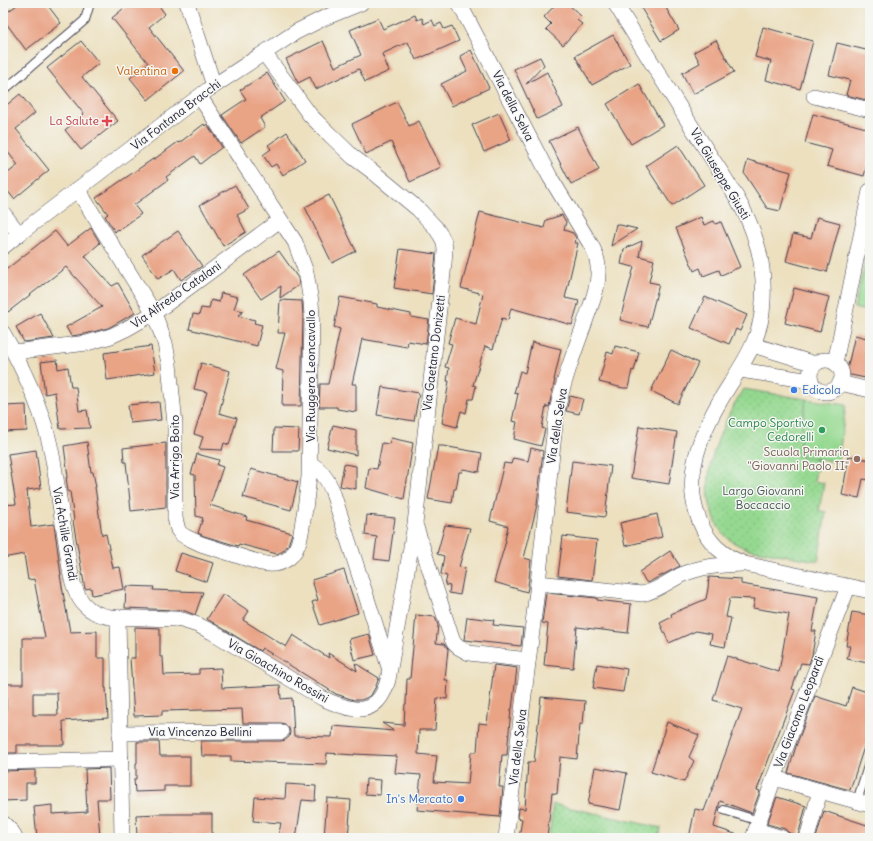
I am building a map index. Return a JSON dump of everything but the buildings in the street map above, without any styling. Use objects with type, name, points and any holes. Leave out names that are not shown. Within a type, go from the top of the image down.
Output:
[{"type":"street","points":[[187,3],[214,86]]},
{"type":"street","name":"Via Fontana Bracchi","points":[[3,247],[214,86],[296,32],[337,12],[361,3]]},
{"type":"street","name":"Via della Selva","points":[[459,3],[550,177],[591,245],[598,263],[598,275],[594,296],[568,369],[559,402],[554,429],[538,583],[506,838]]},
{"type":"street","name":"Via Giuseppe Giusti","points":[[616,3],[656,71],[746,215],[756,238],[763,285],[762,316],[757,337],[740,370]]},
{"type":"street","name":"Via Gaetano Donizetti","points":[[264,53],[310,115],[353,157],[418,209],[435,227],[444,242],[444,264],[415,524],[454,643],[462,650],[474,654],[528,660]]},
{"type":"street","name":"Via Ruggero Leoncavallo","points":[[200,96],[296,246],[306,272],[310,292],[312,316],[310,463]]},
{"type":"street","points":[[814,96],[870,110]]},
{"type":"street","name":"Via Arrigo Boito","points":[[78,190],[154,313],[165,343],[171,375],[175,424],[175,518],[178,530],[181,534],[201,544],[261,563],[276,564],[285,560],[296,550],[300,540],[310,463]]},
{"type":"street","points":[[835,363],[870,192]]},
{"type":"street","points":[[3,214],[19,234]]},
{"type":"street","name":"Via Alfredo Catalani","points":[[14,352],[74,346],[98,340],[126,330],[154,313],[280,220]]},
{"type":"street","name":"Via Achille Grandi","points":[[3,333],[14,352],[42,416],[54,468],[71,576],[77,595],[81,602],[92,611],[103,616],[118,617]]},
{"type":"street","points":[[753,345],[815,364]]},
{"type":"street","points":[[825,360],[835,363],[841,372],[842,377],[840,383],[833,390],[828,392],[817,390],[811,381],[810,372],[815,364],[825,360]]},
{"type":"street","points":[[811,381],[740,370],[716,408],[702,435],[695,459],[692,482],[697,516],[707,537],[714,546],[734,560],[745,564],[870,591]]},
{"type":"street","points":[[840,383],[870,390]]},
{"type":"street","points":[[310,463],[323,474],[332,490],[389,668]]},
{"type":"street","name":"Via Gioachino Rossini","points":[[118,617],[168,618],[182,620],[198,625],[322,698],[351,709],[357,710],[368,708],[378,700],[386,686],[415,524]]},
{"type":"street","points":[[538,583],[642,594],[652,591],[699,568],[745,564]]},
{"type":"street","name":"Via Giacomo Leopardi","points":[[756,830],[774,778],[848,586]]},
{"type":"street","points":[[118,617],[122,838]]},
{"type":"street","name":"Via Vincenzo Bellini","points":[[120,732],[281,732]]},
{"type":"street","points":[[3,762],[120,759]]},
{"type":"street","points":[[774,778],[863,803]]},
{"type":"street","points":[[807,838],[820,791]]},
{"type":"street","points":[[3,823],[12,832],[15,838]]},
{"type":"street","points":[[756,830],[782,838]]},
{"type":"lane","points":[[3,91],[85,20],[90,3]]},
{"type":"lane","points":[[863,803],[870,760]]},
{"type":"lane","points":[[724,810],[756,830]]},
{"type":"green space","points":[[870,243],[870,312],[854,308]]},
{"type":"green space","name":"Largo Giovanni Boccaccio","points":[[743,389],[806,399],[798,456],[818,460],[814,481],[824,483],[819,511],[826,512],[818,561],[748,549],[733,542],[718,527],[710,505],[708,488],[713,454],[719,436]]},
{"type":"green space","name":"Campo Sportivo Cedorelli","points":[[806,399],[846,405],[838,462],[798,456]]},
{"type":"green space","points":[[553,804],[661,828],[658,838],[549,838]]},
{"type":"place","name":"Valentina","points":[[175,71]]},
{"type":"place","name":"La Salute","points":[[107,121]]},
{"type":"place","name":"Edicola","points":[[794,390]]},
{"type":"place","name":"Campo Sportivo Cedorelli","points":[[822,430]]},
{"type":"place","name":"Scuola Primaria \"Giovanni Paolo II\"","points":[[857,459]]},
{"type":"place","name":"In's Mercato","points":[[461,799]]}]
